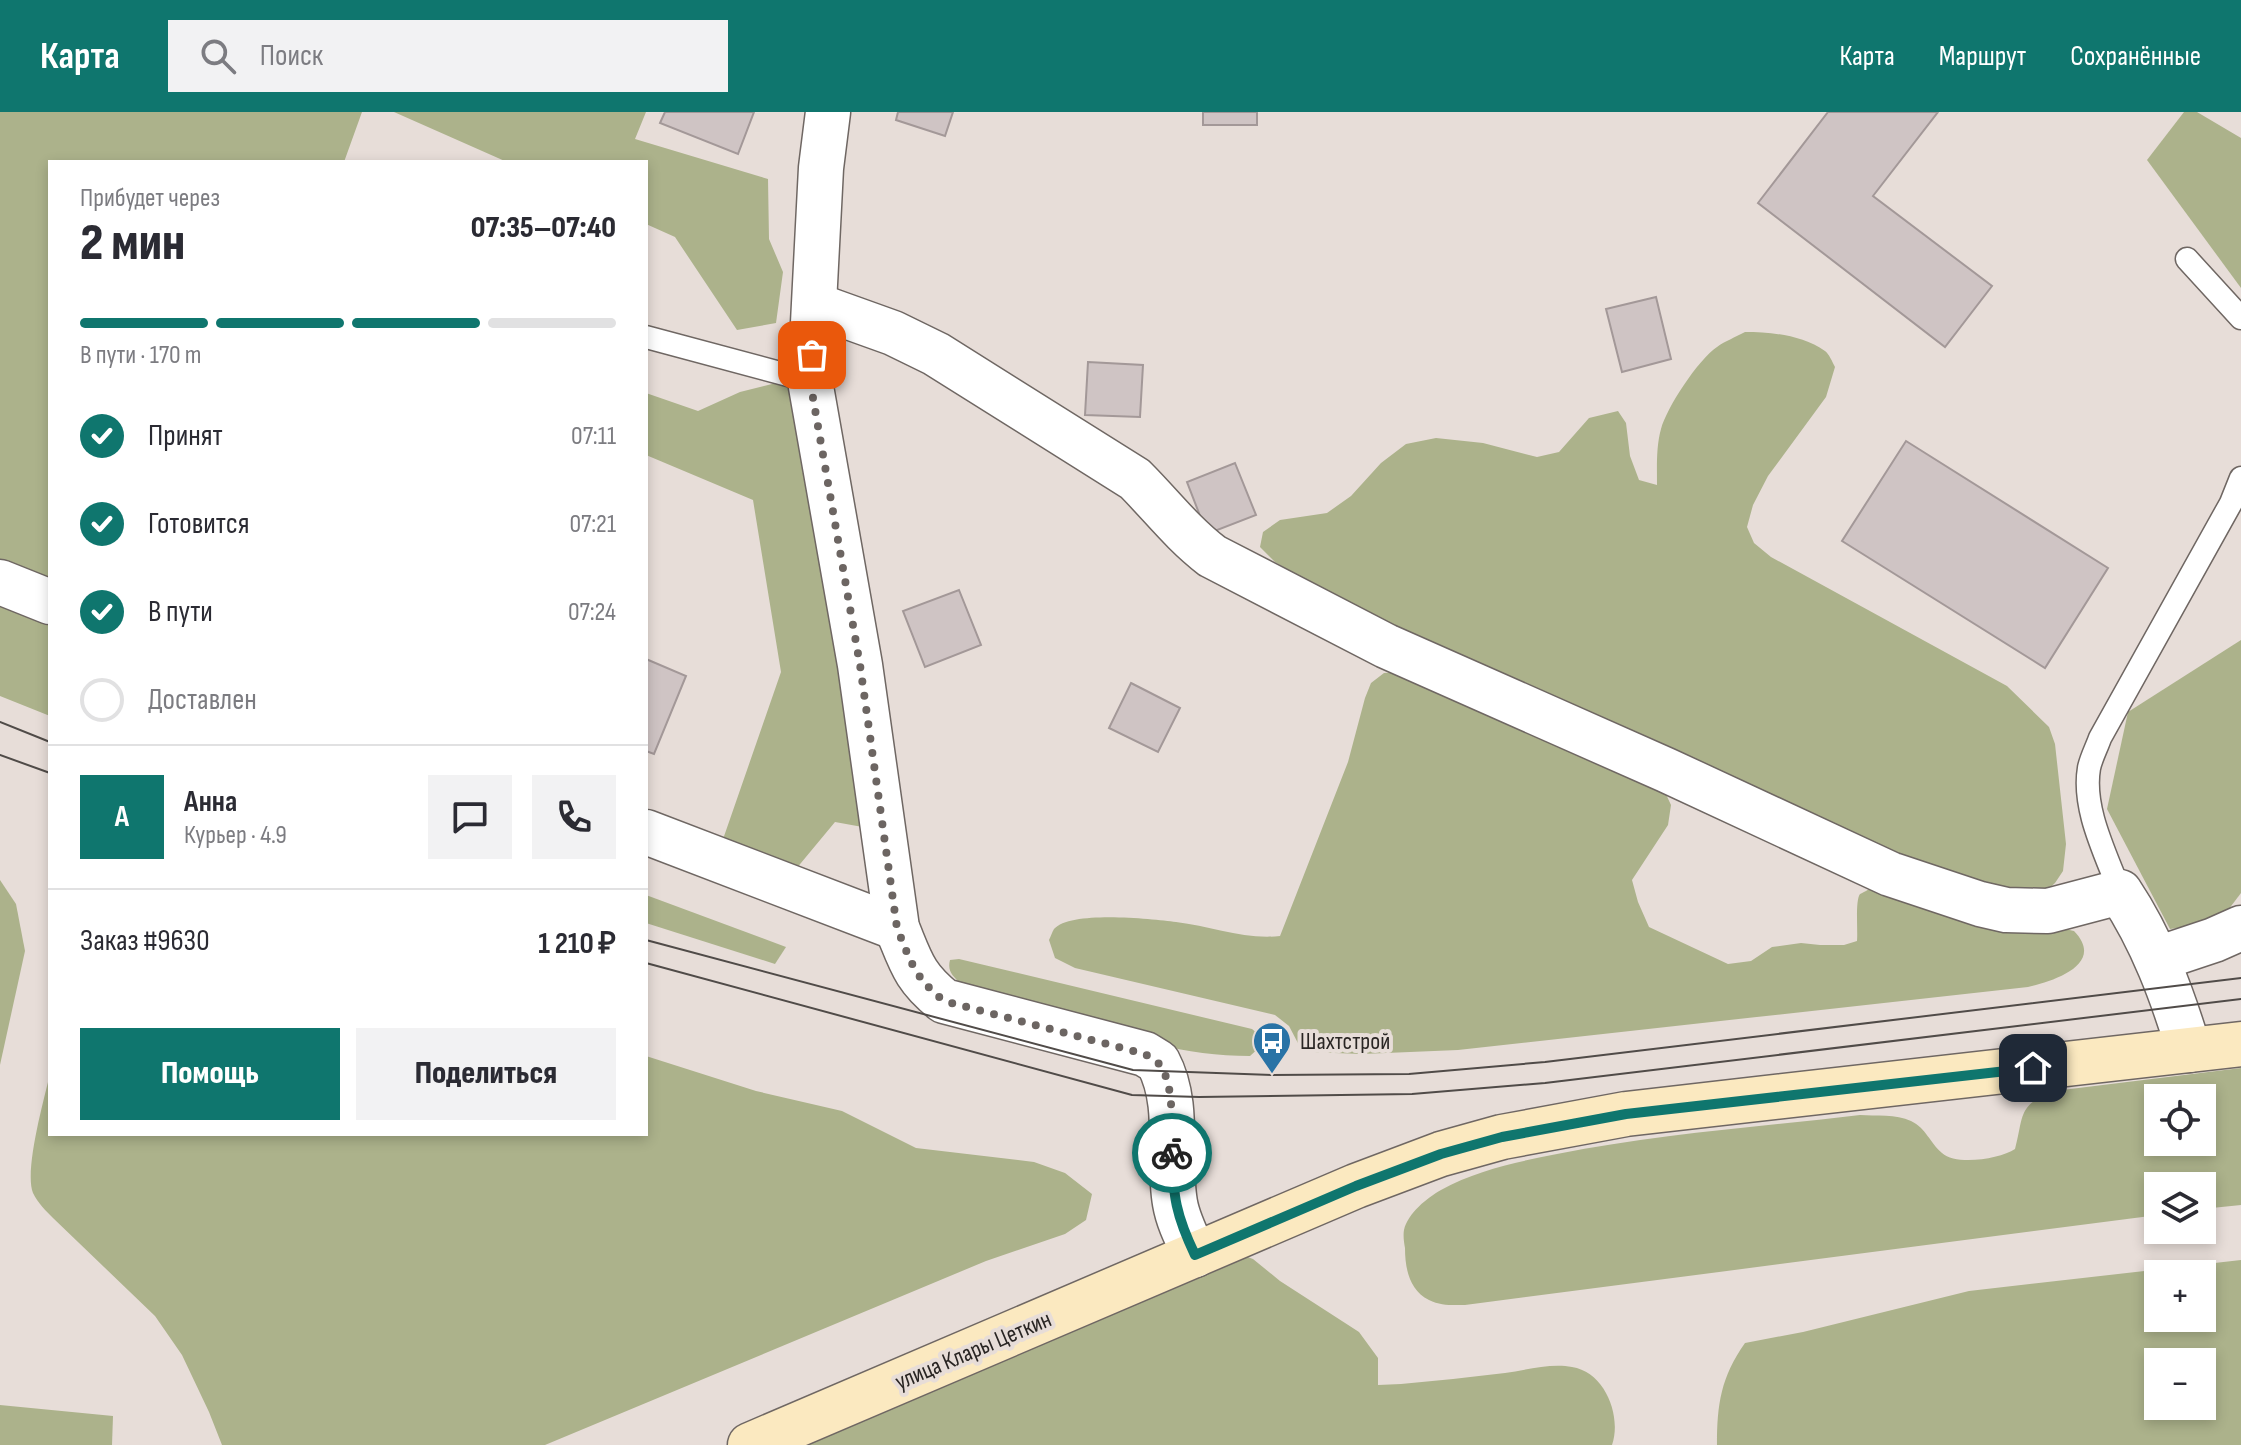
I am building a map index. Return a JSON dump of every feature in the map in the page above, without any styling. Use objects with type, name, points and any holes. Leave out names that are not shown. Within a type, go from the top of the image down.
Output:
[{"type":"street","points":[[828,112],[821,168],[810,381],[860,665],[897,928],[911,964],[924,985],[944,1001],[1145,1054],[1158,1062],[1170,1095],[1175,1204],[1195,1255]]},
{"type":"street","points":[[815,305],[893,333],[936,354],[1135,479],[1160,503],[1183,532],[1212,556],[1386,646],[1666,770],[1829,847],[1890,874],[2006,910],[2048,911],[2120,892],[2138,919],[2157,959],[2189,1050]]},
{"type":"street","points":[[0,582],[48,601]]},
{"type":"street","points":[[648,833],[897,928]]},
{"type":"street","points":[[2157,959],[2241,928]]},
{"type":"street","name":"улица Клары Цеткин","points":[[750,1445],[1356,1186],[1441,1154],[1502,1137],[1626,1114],[2241,1044]]},
{"type":"lane","points":[[2187,259],[2241,318]]},
{"type":"lane","points":[[648,338],[810,381]]},
{"type":"lane","points":[[2120,892],[2096,828],[2088,795],[2089,767],[2100,738],[2231,503],[2241,478]]},
{"type":"green space","points":[[0,112],[362,112],[345,160],[48,160],[48,715],[0,696]]},
{"type":"green space","points":[[394,112],[646,112],[635,139],[768,179],[769,239],[783,272],[776,323],[737,330],[675,237],[648,225],[648,160],[502,160]]},
{"type":"green space","points":[[2184,112],[2197,112],[2241,138],[2241,288],[2147,160]]},
{"type":"green space","points":[[1745,332],[1776,334],[1806,341],[1826,352],[1835,367],[1826,397],[1768,476],[1753,505],[1747,527],[1754,543],[1771,557],[2007,686],[2049,727],[2055,744],[2066,844],[2063,871],[2044,893],[2002,895],[1872,845],[1451,653],[1310,583],[1275,562],[1260,547],[1263,532],[1280,520],[1327,513],[1351,496],[1381,463],[1406,444],[1436,438],[1483,443],[1537,457],[1559,452],[1589,418],[1618,411],[1626,423],[1630,456],[1639,480],[1657,485],[1659,436],[1676,397],[1709,353]]},
{"type":"green space","points":[[788,380],[868,828],[835,822],[791,875],[721,845],[781,672],[753,500],[648,456],[648,394],[698,411],[740,392]]},
{"type":"green space","points":[[2241,640],[2241,893],[2219,922],[2170,929],[2107,809],[2128,712]]},
{"type":"green space","points":[[1401,672],[1664,790],[1671,805],[1668,825],[1632,880],[1638,902],[1649,927],[1728,964],[1751,961],[1772,947],[1801,943],[1844,945],[1857,941],[1858,898],[1872,887],[2074,931],[2084,953],[2073,969],[2028,987],[1458,1050],[1362,1054],[1307,1052],[1300,1047],[1289,1026],[1275,1015],[1075,968],[1055,958],[1049,940],[1054,929],[1077,919],[1131,918],[1189,924],[1241,934],[1280,936],[1348,762],[1371,683],[1384,673]]},
{"type":"green space","points":[[0,880],[16,904],[25,951],[0,1065]]},
{"type":"green space","points":[[648,896],[786,947],[775,964],[648,924]]},
{"type":"green space","points":[[959,959],[1252,1029],[1258,1034],[1261,1046],[1250,1056],[1238,1056],[1156,1044],[961,984],[949,967],[950,960]]},
{"type":"green space","points":[[648,1057],[756,1091],[842,1111],[916,1148],[1034,1162],[1065,1173],[1092,1194],[1086,1220],[1065,1234],[986,1261],[545,1445],[222,1445],[182,1355],[155,1316],[50,1215],[33,1193],[31,1169],[48,1083],[48,1136],[648,1136]]},
{"type":"green space","points":[[2241,1068],[2241,1205],[2216,1208],[2216,1172],[2144,1172],[2144,1217],[1465,1305],[1442,1304],[1422,1296],[1407,1271],[1404,1232],[1414,1212],[1441,1190],[1498,1168],[1632,1141],[1860,1115],[1892,1116],[1911,1121],[1942,1153],[1957,1159],[1978,1160],[2015,1149],[2024,1113],[2042,1096],[2054,1091]]},
{"type":"green space","points":[[1234,1252],[1253,1259],[1280,1281],[1359,1332],[1378,1358],[1378,1385],[1453,1379],[1547,1366],[1584,1371],[1594,1377],[1608,1397],[1615,1421],[1612,1445],[786,1445]]},
{"type":"green space","points":[[2241,1260],[2241,1445],[1717,1445],[1722,1391],[1730,1368],[1745,1343],[1803,1332],[1969,1291],[2144,1271],[2144,1332],[2216,1332],[2216,1263]]},
{"type":"green space","points":[[0,1405],[113,1416],[112,1445],[0,1445]]},
{"type":"building","points":[[665,112],[754,112],[738,154],[660,123]]},
{"type":"building","points":[[898,112],[953,112],[945,136],[896,120]]},
{"type":"building","points":[[1203,112],[1257,112],[1257,125],[1203,125]]},
{"type":"building","points":[[1828,112],[1938,112],[1873,196],[1992,286],[1945,347],[1758,203]]},
{"type":"building","points":[[1656,297],[1671,359],[1622,372],[1606,309]]},
{"type":"building","points":[[1088,362],[1143,365],[1140,417],[1085,415]]},
{"type":"building","points":[[1906,441],[2108,568],[2045,668],[1842,541]]},
{"type":"building","points":[[1235,463],[1256,515],[1207,534],[1187,482]]},
{"type":"building","points":[[959,590],[981,645],[925,667],[903,611]]},
{"type":"building","points":[[648,660],[686,676],[654,754],[648,752]]},
{"type":"building","points":[[1131,683],[1180,708],[1158,752],[1109,728]]},
{"type":"tram line","points":[[0,722],[48,741]]},
{"type":"tram line","points":[[0,755],[48,772]]},
{"type":"tram line","points":[[648,941],[1133,1070],[1272,1075],[1409,1074],[1545,1062],[2241,978]]},
{"type":"tram line","points":[[648,964],[1132,1095],[1199,1097],[1412,1094],[1545,1083],[2241,999]]},
{"type":"way so far","points":[[812,355],[810,381],[860,665],[897,928],[911,964],[924,985],[944,1001],[1145,1054],[1158,1062],[1170,1095],[1172,1153]]},
{"type":"place","name":"Шахтстрой","points":[[1272,1075]]},
{"type":"route","points":[[1172,1153],[1175,1204],[1195,1255],[1356,1186],[1441,1154],[1502,1137],[1626,1114],[2033,1068]]}]
